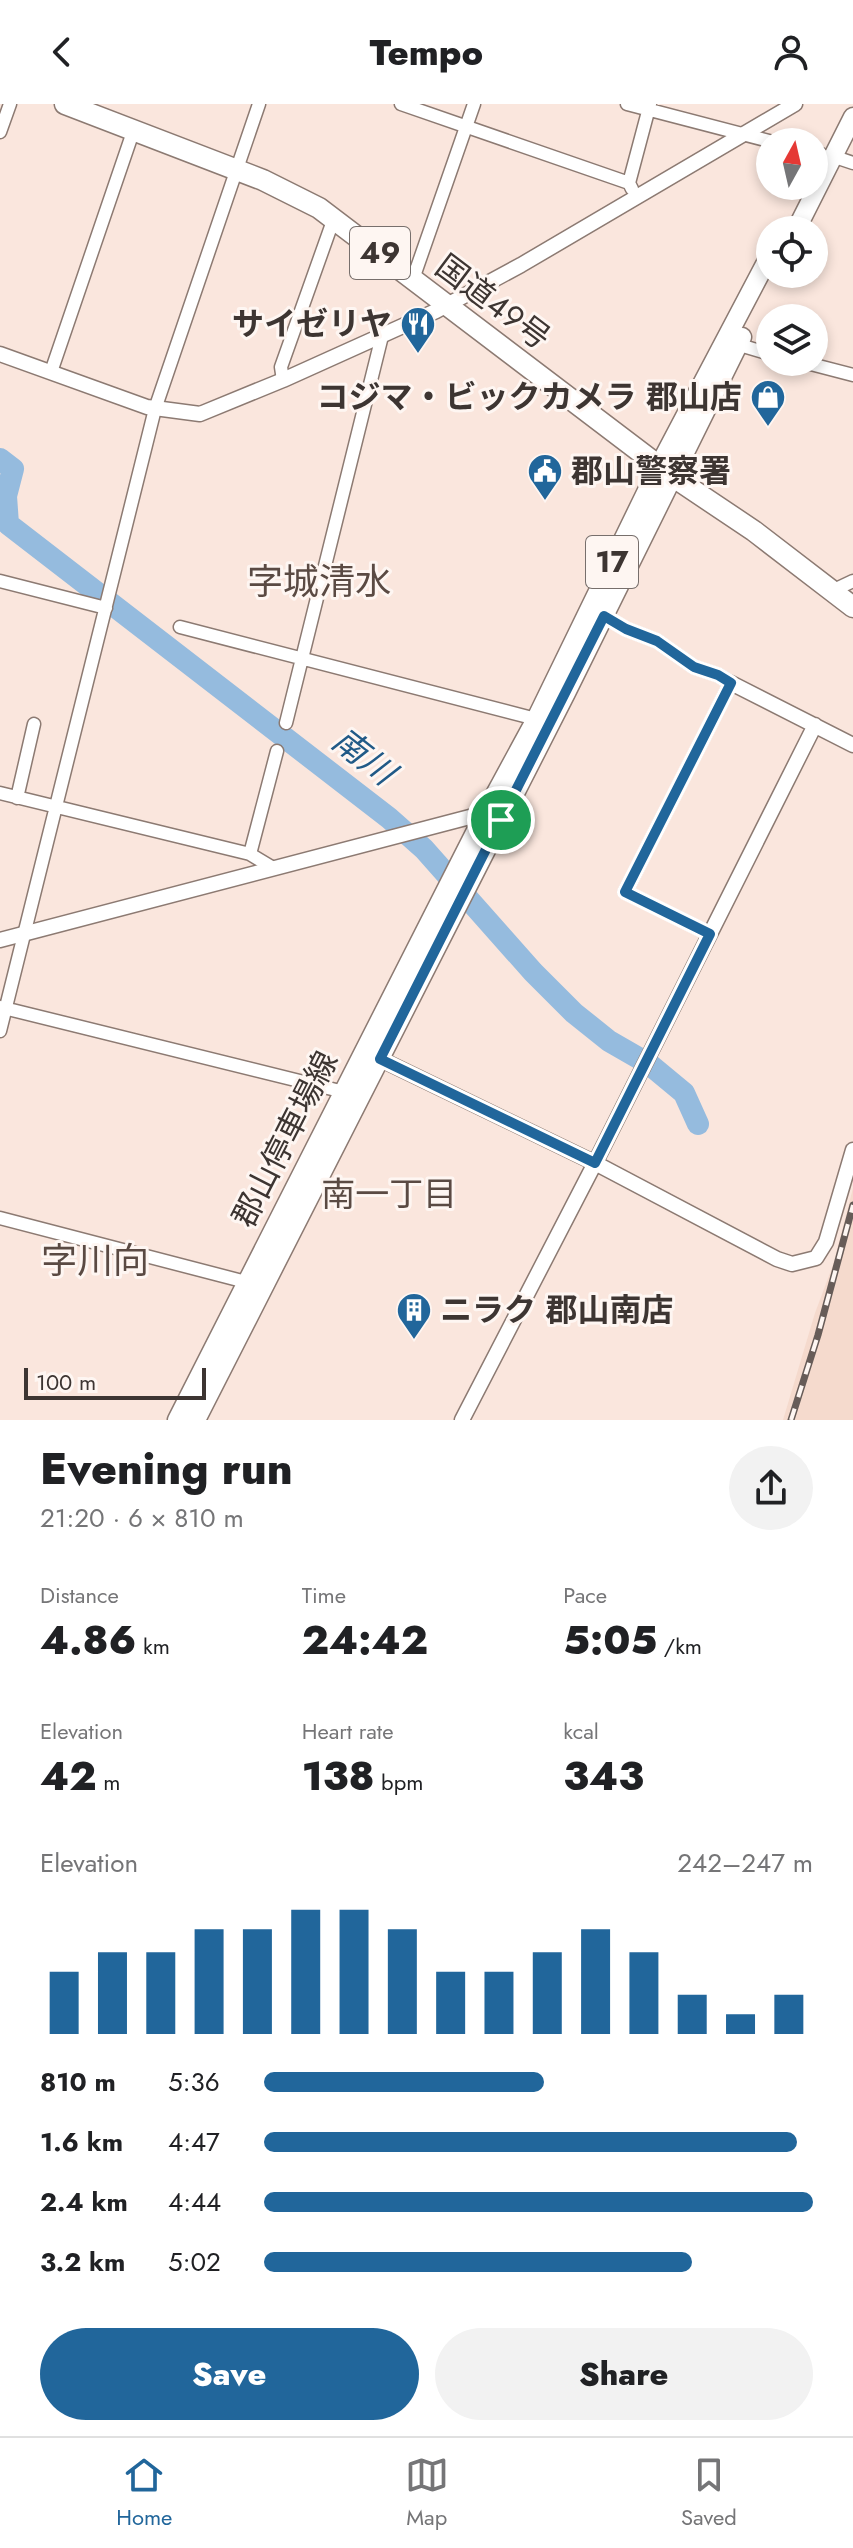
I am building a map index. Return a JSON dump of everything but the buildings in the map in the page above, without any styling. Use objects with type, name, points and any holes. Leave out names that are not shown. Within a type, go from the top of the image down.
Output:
[{"type":"highway","name":"国道49号","points":[[65,104],[295,194],[334,218],[665,471],[844,586],[853,607]]},
{"type":"main road","points":[[828,141],[846,104]]},
{"type":"main road","points":[[828,148],[853,117]]},
{"type":"main road","name":"郡山停車場線","points":[[732,343],[756,287]]},
{"type":"main road","name":"郡山停車場線","points":[[493,816],[536,719],[732,343],[765,288]]},
{"type":"main road","name":"郡山停車場線","points":[[177,1420],[344,1092],[604,616],[665,471]]},
{"type":"main road","name":"郡山停車場線","points":[[196,1420],[461,901],[459,879]]},
{"type":"street","points":[[0,132],[10,104]]},
{"type":"street","points":[[0,1031],[3,1007],[155,409],[259,104]]},
{"type":"street","points":[[401,104],[632,190]]},
{"type":"street","points":[[413,279],[474,104]]},
{"type":"street","points":[[627,104],[650,107],[756,137]]},
{"type":"street","points":[[0,354],[155,409],[200,414],[283,380],[449,304],[632,190],[795,104]]},
{"type":"street","points":[[632,190],[650,107]]},
{"type":"street","points":[[51,372],[134,129]]},
{"type":"street","points":[[828,159],[853,163]]},
{"type":"street","points":[[283,380],[281,367],[334,218]]},
{"type":"street","points":[[286,723],[382,336]]},
{"type":"street","points":[[732,343],[756,350]]},
{"type":"street","points":[[828,368],[853,375]]},
{"type":"street","points":[[0,581],[106,608]]},
{"type":"street","points":[[604,616],[657,641],[694,667],[718,675],[853,745]]},
{"type":"street","points":[[180,627],[536,719]]},
{"type":"street","points":[[710,934],[625,892],[731,683]]},
{"type":"street","points":[[17,798],[34,724]]},
{"type":"street","points":[[462,1420],[815,725]]},
{"type":"street","points":[[250,854],[277,751]]},
{"type":"street","points":[[0,793],[250,854],[273,868]]},
{"type":"street","points":[[0,940],[273,868],[493,816]]},
{"type":"street","points":[[3,1007],[344,1092]]},
{"type":"street","points":[[380,1059],[595,1163],[792,1264],[816,1258],[826,1242],[853,1150]]},
{"type":"street","points":[[0,1218],[246,1282]]},
{"type":"shaded area","points":[[853,1188],[853,1420],[783,1420],[833,1265]]},
{"type":"waterway","name":"南川","points":[[0,459],[13,469],[6,496],[8,524],[389,818],[424,849],[533,972],[574,1013],[609,1041],[649,1064],[684,1093],[698,1124]]},
{"type":"railway","points":[[791,1420],[853,1205]]},
{"type":"place","name":"サイゼリヤ","points":[[418,355]]},
{"type":"place","name":"コジマ・ビックカメラ 郡山店","points":[[768,428]]},
{"type":"place","name":"郡山警察署","points":[[545,502]]},
{"type":"place","name":"ニラク 郡山南店","points":[[414,1341]]},
{"type":"district","name":"字城清水","points":[[319,581]]},
{"type":"district","name":"南一丁目","points":[[389,1194]]},
{"type":"district","name":"字川向","points":[[95,1260]]},
{"type":"route","points":[[604,616],[657,641],[694,667],[731,683],[625,892],[710,934],[595,1163],[380,1059],[501,820],[604,616]]}]
